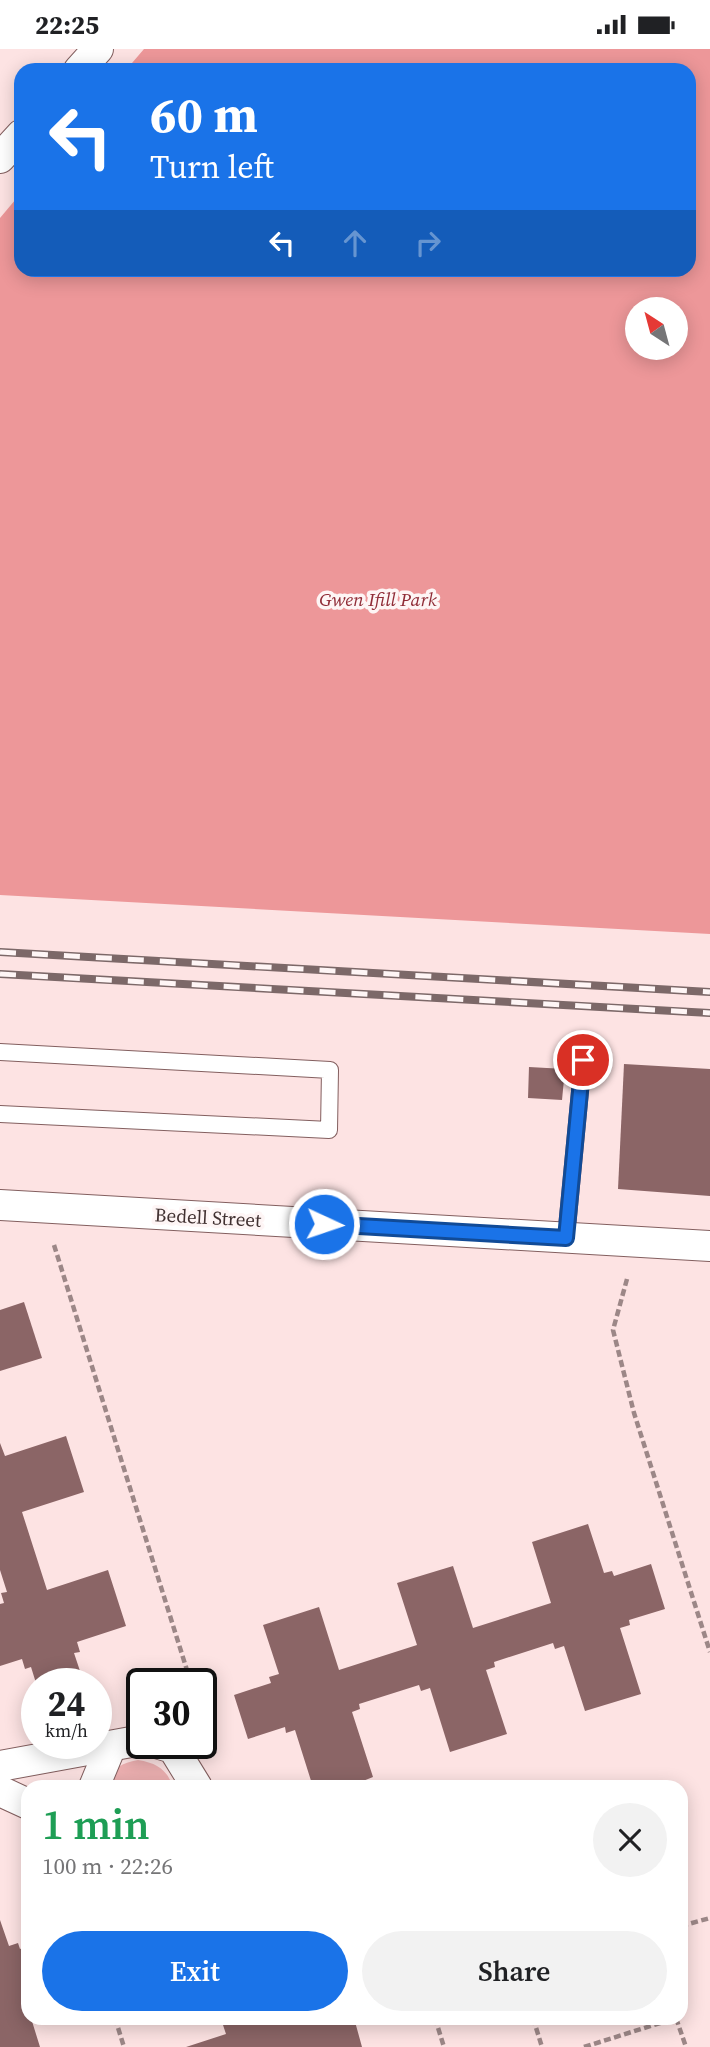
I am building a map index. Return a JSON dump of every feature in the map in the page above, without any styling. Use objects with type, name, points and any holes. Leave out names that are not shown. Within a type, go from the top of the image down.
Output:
[{"type":"street","points":[[85,63],[98,49]]},
{"type":"street","points":[[0,158],[14,143]]},
{"type":"street","name":"Bedell Street","points":[[0,1205],[710,1246]]},
{"type":"street","points":[[0,1766],[39,1759]]},
{"type":"street","points":[[97,1780],[106,1759]]},
{"type":"street","points":[[180,1759],[193,1780]]},
{"type":"street","points":[[0,1791],[21,1801]]},
{"type":"lane","points":[[0,1052],[330,1070],[329,1131],[0,1114]]},
{"type":"lane","points":[[566,1238],[583,1060]]},
{"type":"path","points":[[54,1245],[186,1668]]},
{"type":"path","points":[[627,1279],[613,1329],[634,1413],[710,1652]]},
{"type":"path","points":[[688,1924],[710,1918]]},
{"type":"path","points":[[117,2025],[124,2047]]},
{"type":"path","points":[[437,2025],[444,2047]]},
{"type":"path","points":[[535,2025],[542,2047]]},
{"type":"path","points":[[584,2047],[654,2025]]},
{"type":"path","points":[[678,2025],[686,2047]]},
{"type":"shaded area","points":[[131,1761],[150,1763],[160,1768],[170,1780],[106,1780],[120,1766]]},
{"type":"green space","name":"Gwen Ifill Park","points":[[144,49],[710,49],[710,934],[0,895],[0,218],[14,201],[14,277],[696,277],[696,63],[132,63]]},
{"type":"building","points":[[624,1064],[710,1069],[710,1196],[618,1189]]},
{"type":"building","points":[[529,1067],[565,1069],[562,1100],[528,1098]]},
{"type":"building","points":[[24,1302],[42,1358],[0,1371],[0,1310]]},
{"type":"building","points":[[66,1436],[84,1492],[22,1512],[47,1590],[108,1570],[126,1626],[77,1642],[80,1652],[74,1653],[79,1668],[25,1668],[22,1659],[0,1666],[0,1604],[4,1603],[1,1593],[7,1592],[0,1570],[0,1443],[5,1456]]},
{"type":"building","points":[[588,1524],[604,1573],[612,1571],[614,1576],[651,1564],[665,1609],[629,1620],[630,1625],[620,1628],[641,1694],[585,1711],[564,1646],[555,1649],[553,1643],[494,1662],[495,1667],[486,1670],[507,1734],[450,1752],[430,1688],[421,1691],[419,1685],[359,1704],[360,1709],[352,1712],[373,1777],[366,1780],[311,1780],[295,1730],[286,1733],[285,1727],[248,1739],[234,1695],[271,1683],[269,1677],[279,1674],[263,1625],[319,1607],[339,1670],[417,1645],[397,1583],[453,1566],[473,1628],[551,1603],[532,1542]]},
{"type":"building","points":[[0,1920],[9,1946],[18,1943],[21,1949],[21,2025],[33,2025],[40,2047],[0,2047]]},
{"type":"building","points":[[223,2025],[356,2025],[362,2047],[186,2047],[226,2034]]},
{"type":"railway","points":[[0,952],[710,992]]},
{"type":"railway","points":[[0,974],[710,1013]]},
{"type":"route","points":[[324,1224],[566,1238],[583,1060]]}]
